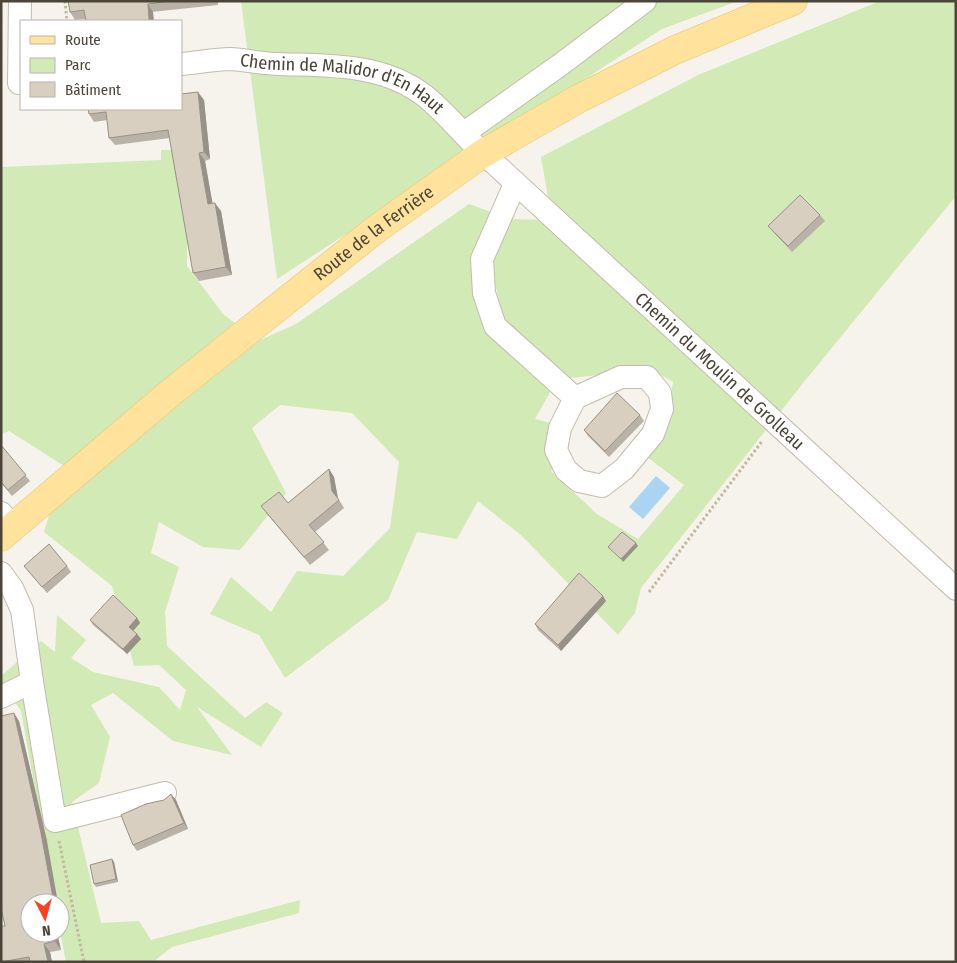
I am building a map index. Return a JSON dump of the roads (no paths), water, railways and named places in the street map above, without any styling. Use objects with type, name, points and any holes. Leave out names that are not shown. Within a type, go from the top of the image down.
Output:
[{"type":"main road","name":"Route de la Ferrière","points":[[5,526],[360,242],[482,154],[580,98],[675,50],[794,1]]},
{"type":"street","points":[[14,82],[20,1]]},
{"type":"street","points":[[464,133],[646,1]]},
{"type":"street","name":"Chemin de Malidor d'En Haut","points":[[182,64],[230,59],[264,64],[358,67],[394,78],[424,95],[464,133],[482,154]]},
{"type":"street","name":"Chemin du Moulin de Grolleau","points":[[482,154],[956,589]]},
{"type":"street","points":[[515,184],[482,259],[484,293],[495,326],[575,398]]},
{"type":"street","points":[[621,377],[647,377],[660,392],[662,409],[653,434],[624,470],[602,486],[579,481],[572,476],[566,470],[556,450],[560,428],[575,398],[621,377]]},
{"type":"street","points":[[1,573],[12,588],[22,610],[55,821],[165,793]]},
{"type":"street","points":[[1,697],[32,682]]},
{"type":"water","points":[[656,476],[670,488],[643,519],[629,507]]}]
